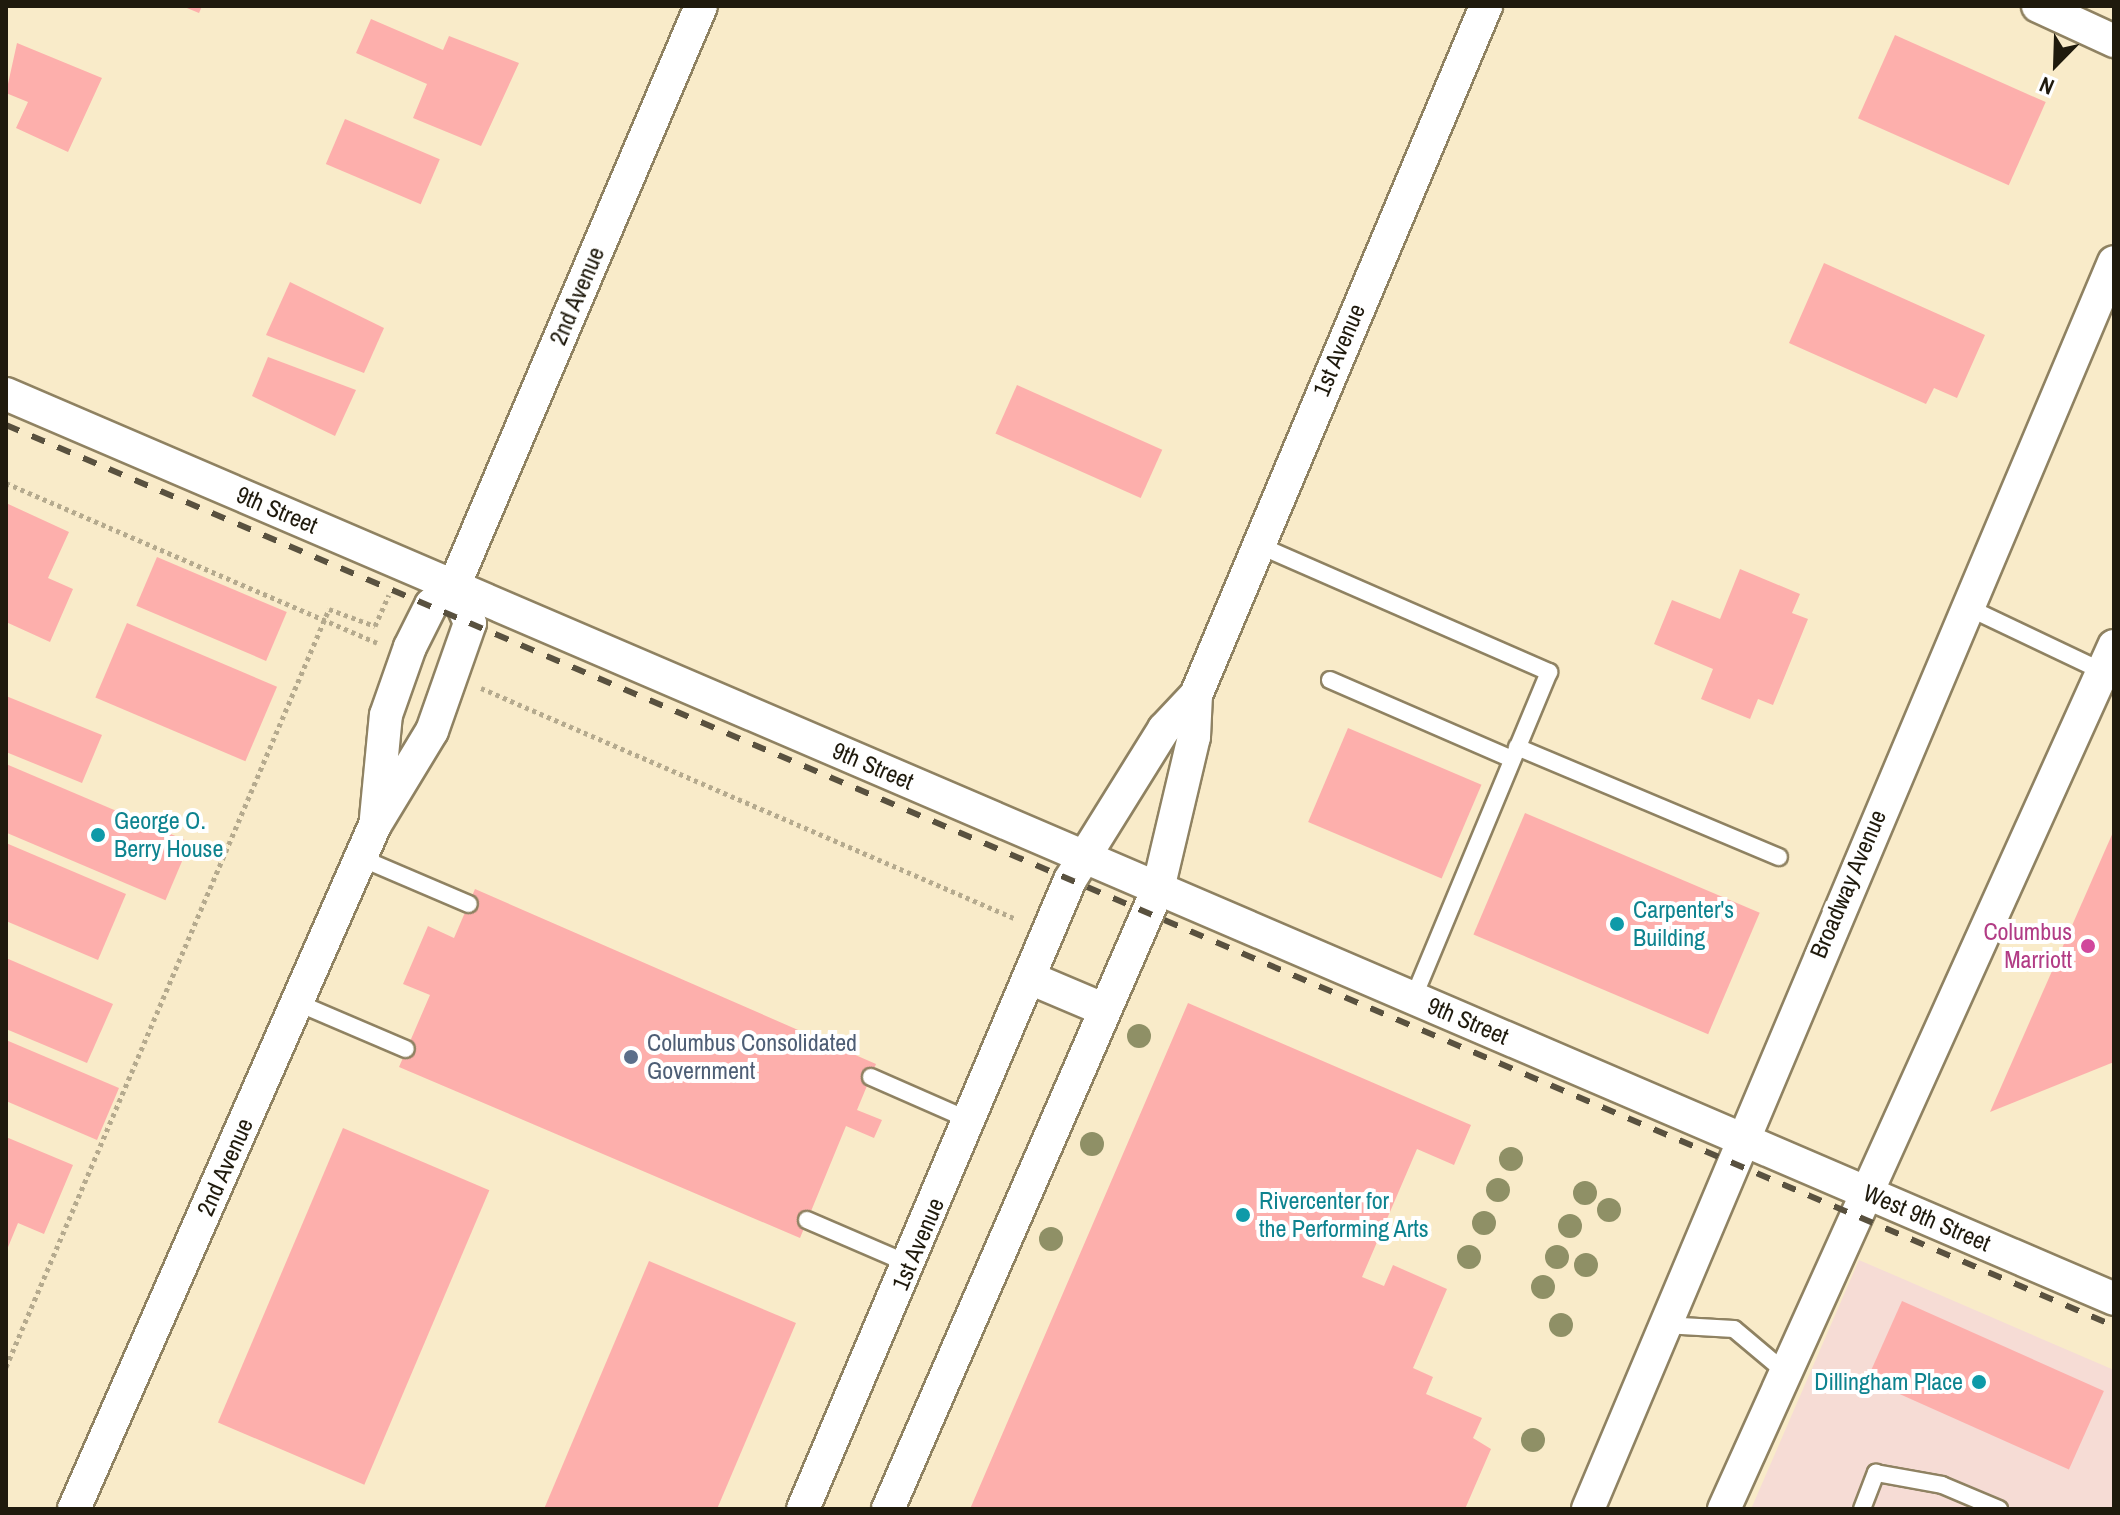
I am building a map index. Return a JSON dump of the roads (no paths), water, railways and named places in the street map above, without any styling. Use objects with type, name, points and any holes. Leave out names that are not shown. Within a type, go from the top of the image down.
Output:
[{"type":"street","name":"2nd Avenue","points":[[375,825],[386,715],[407,656],[431,605],[454,586],[701,6]]},
{"type":"street","name":"1st Avenue","points":[[888,1509],[1103,1009],[1158,889],[1194,737],[1196,695],[1256,544],[1486,6]]},
{"type":"street","points":[[2038,6],[2114,41]]},
{"type":"street","name":"Broadway Avenue","points":[[1588,1509],[1739,1138],[2114,262]]},
{"type":"street","name":"9th Street","points":[[6,394],[1739,1138]]},
{"type":"street","name":"2nd Avenue","points":[[74,1509],[375,825],[432,731],[454,676],[470,623],[454,586]]},
{"type":"street","points":[[1724,1509],[1863,1191],[2110,665]]},
{"type":"street","name":"1st Avenue","points":[[803,1509],[1083,856],[1164,729],[1196,695]]},
{"type":"street","points":[[1032,979],[1103,1009]]},
{"type":"street","name":"West 9th Street","points":[[1739,1138],[2114,1299]]},
{"type":"lane","points":[[1256,544],[1549,672],[1413,998]]},
{"type":"lane","points":[[1967,607],[2110,665]]},
{"type":"lane","points":[[1330,680],[1779,857]]},
{"type":"lane","points":[[361,858],[469,904]]},
{"type":"lane","points":[[298,1003],[406,1049]]},
{"type":"lane","points":[[871,1077],[971,1121]]},
{"type":"lane","points":[[807,1220],[909,1264]]},
{"type":"lane","points":[[1664,1325],[1734,1329],[1784,1371]]},
{"type":"lane","points":[[1862,1509],[1876,1473],[1942,1485],[1999,1509]]},
{"type":"railway","points":[[6,425],[2114,1326]]},
{"type":"place","name":"George O. Berry House","points":[[98,835]]},
{"type":"place","name":"Carpenter's Building","points":[[1617,924]]},
{"type":"place","name":"Columbus Marriott","points":[[2088,946]]},
{"type":"place","name":"Columbus Consolidated Government","points":[[631,1057]]},
{"type":"place","name":"Rivercenter for the Performing Arts","points":[[1243,1215]]},
{"type":"place","name":"Dillingham Place","points":[[1979,1382]]}]
